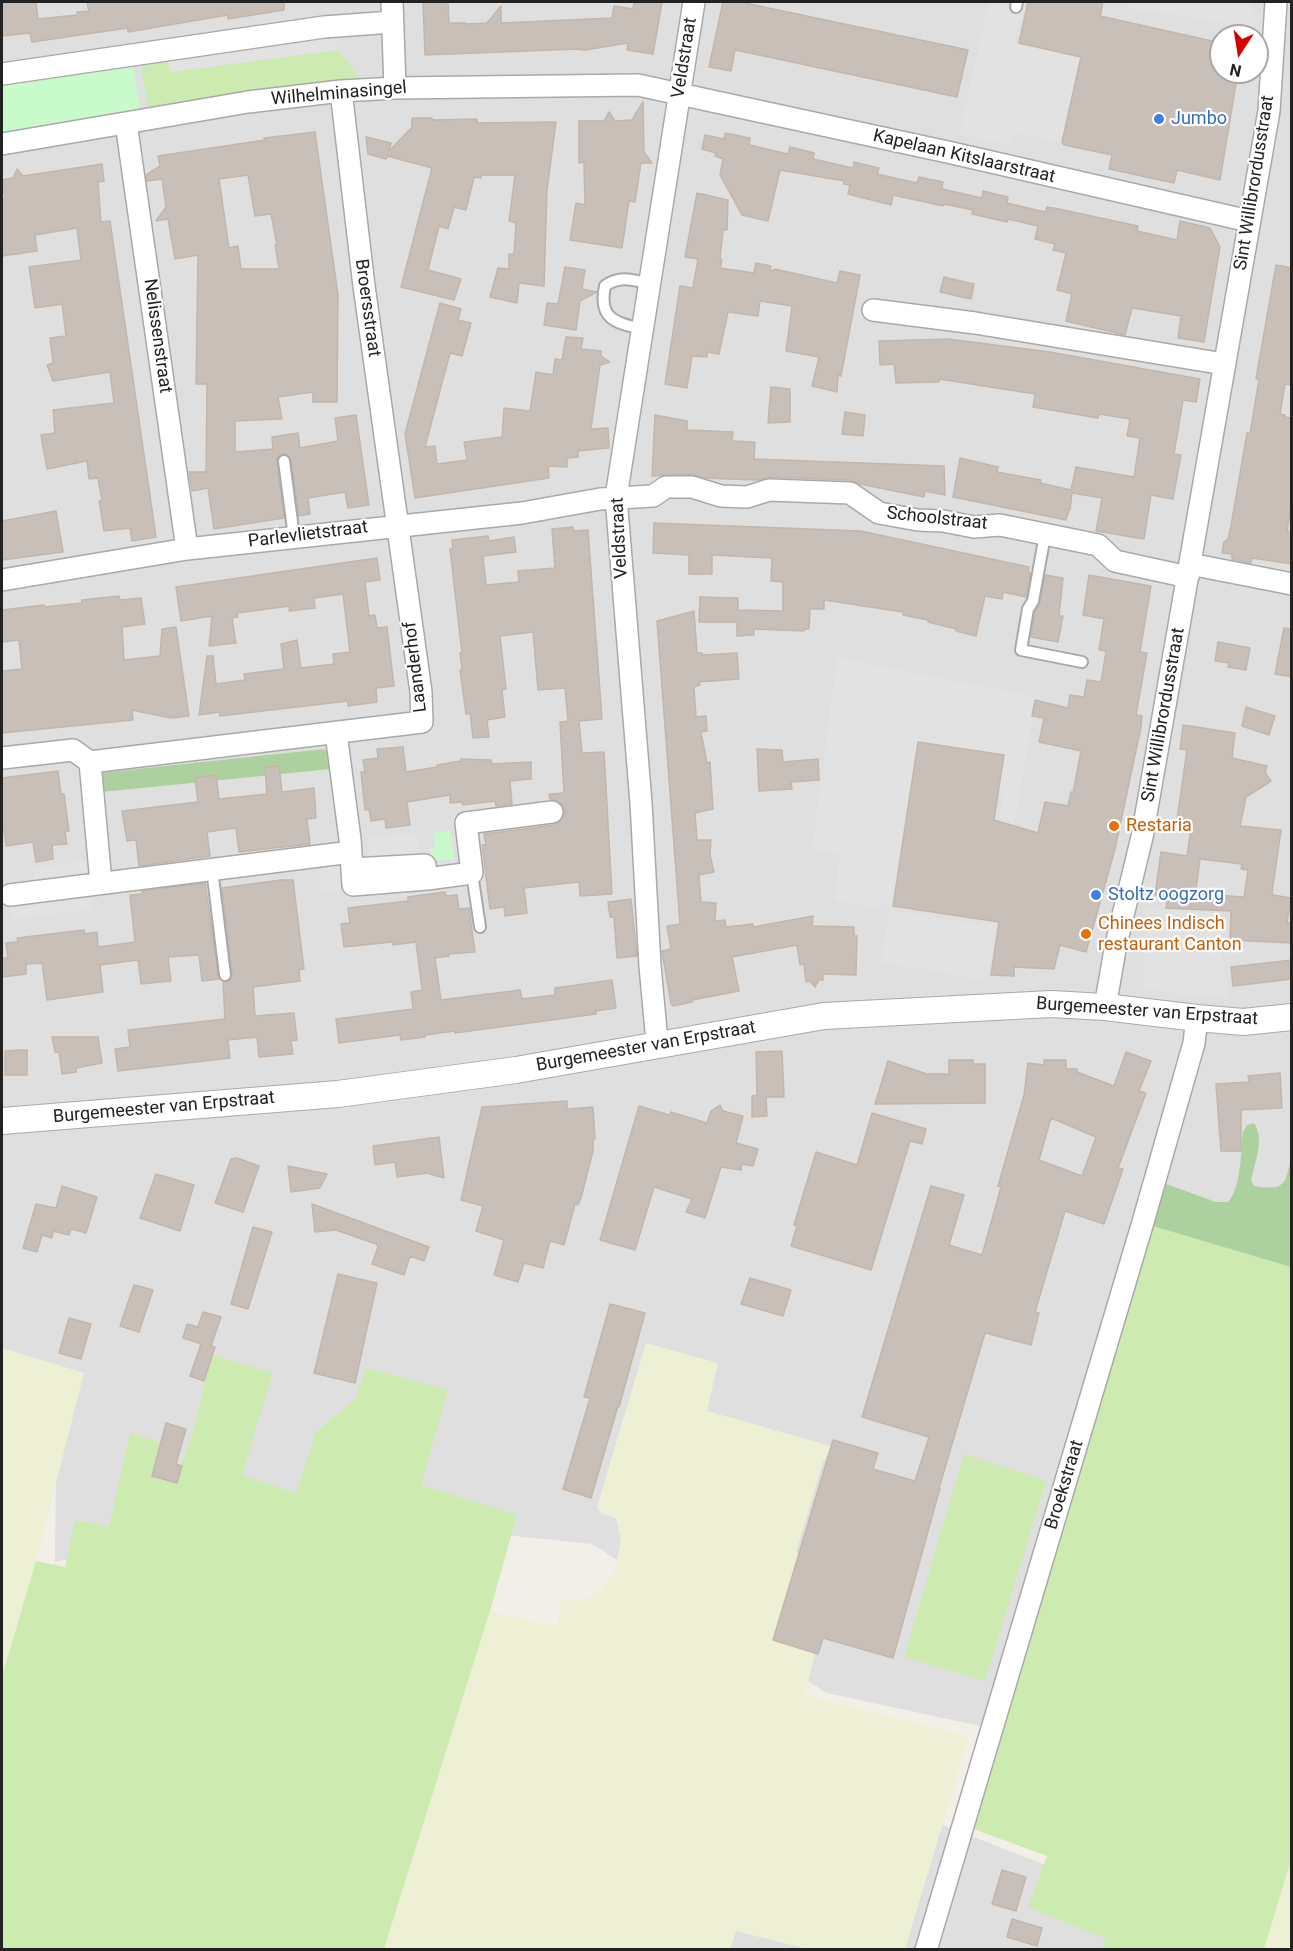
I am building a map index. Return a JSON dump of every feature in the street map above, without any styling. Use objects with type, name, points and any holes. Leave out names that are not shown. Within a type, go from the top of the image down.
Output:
[{"type":"street","name":"Veldstraat","points":[[659,1044],[650,966],[641,803],[616,497],[694,2]]},
{"type":"street","name":"Sint Willibrordusstraat","points":[[1105,1007],[1116,944],[1142,837],[1269,111],[1276,2]]},
{"type":"street","points":[[2,74],[324,27],[392,11],[396,88]]},
{"type":"street","name":"Wilhelminasingel","points":[[2,144],[248,102],[341,91],[396,88],[638,85],[680,93]]},
{"type":"street","name":"Broersstraat","points":[[341,91],[364,286],[397,525]]},
{"type":"street","name":"Kapelaan Kitslaarstraat","points":[[680,93],[1249,221]]},
{"type":"street","name":"Nelissenstraat","points":[[126,123],[188,549]]},
{"type":"street","points":[[873,310],[975,323],[1224,364]]},
{"type":"street","name":"Schoolstraat","points":[[616,497],[653,496],[666,487],[693,487],[721,496],[747,497],[769,490],[850,493],[879,513],[918,520],[943,520],[974,527],[1000,525],[1098,545],[1115,561],[1189,571]]},
{"type":"street","name":"Parlevlietstraat","points":[[2,580],[188,549],[522,513],[616,497]]},
{"type":"street","name":"Laanderhof","points":[[2,758],[73,750],[90,762],[422,722],[421,692],[397,525]]},
{"type":"street","points":[[1189,571],[1292,584]]},
{"type":"street","points":[[336,733],[353,885],[472,873],[466,823],[552,812]]},
{"type":"street","points":[[90,762],[101,883]]},
{"type":"street","points":[[10,895],[212,869],[351,861]]},
{"type":"street","name":"Burgemeester van Erpstraat","points":[[2,1121],[338,1094],[516,1070],[824,1016],[1051,1004],[1105,1007],[1243,1022],[1292,1017]]},
{"type":"street","name":"Broekstraat","points":[[926,1950],[1143,1222],[1194,1042],[1197,1018]]},
{"type":"lane","points":[[643,329],[619,324],[602,307],[602,296],[605,286],[613,280],[624,278],[650,284]]},
{"type":"lane","points":[[284,461],[294,537]]},
{"type":"lane","points":[[1045,535],[1021,650],[1082,662]]},
{"type":"lane","points":[[212,869],[225,975]]},
{"type":"lane","points":[[472,873],[480,927]]},
{"type":"shaded area","points":[[2,2],[1291,2],[1291,1385],[1003,1731],[827,1693],[592,1544],[291,1513],[55,1562],[56,1463],[2,1444]]},
{"type":"shaded area","points":[[989,2],[1023,10],[1015,44],[1080,58],[1061,143],[1013,132],[1010,145],[959,134]]},
{"type":"shaded area","points":[[1129,2],[1253,2],[1252,11],[1259,13],[1257,24],[1237,24],[1128,8]]},
{"type":"shaded area","points":[[336,34],[337,50],[170,72],[167,57]]},
{"type":"shaded area","points":[[837,658],[1036,697],[987,980],[880,962],[890,910],[981,925],[1003,794],[911,780],[892,905],[867,906],[835,900],[840,853],[812,850]]},
{"type":"shaded area","points":[[417,833],[424,881],[320,892],[318,865],[369,856],[367,839]]},
{"type":"shaded area","points":[[86,861],[93,909],[13,919],[8,892],[35,888],[33,868]]},
{"type":"shaded area","points":[[1146,909],[1220,913],[1220,940],[1228,996],[1197,996],[1144,989]]},
{"type":"shaded area","points":[[930,1820],[1123,1895],[1106,1949],[894,1950]]},
{"type":"shaded area","points":[[721,1919],[832,1950],[713,1950]]},
{"type":"green space","points":[[337,50],[363,81],[148,110],[140,61],[167,57],[170,72]]},
{"type":"green space","points":[[133,64],[140,112],[3,135],[2,84]]},
{"type":"green space","points":[[324,749],[330,755],[331,769],[102,792],[100,773]]},
{"type":"green space","points":[[450,831],[454,859],[432,861],[430,849],[435,848],[433,833]]},
{"type":"green space","points":[[1254,1123],[1259,1143],[1251,1180],[1254,1186],[1272,1188],[1282,1184],[1291,1157],[1291,1267],[1153,1226],[1166,1184],[1216,1202],[1228,1202],[1238,1179],[1243,1132],[1247,1125]]},
{"type":"green space","points":[[1153,1226],[1291,1267],[1292,1857],[1264,1949],[1102,1949],[1106,1939],[1028,1907],[1047,1856],[971,1828]]},
{"type":"green space","points":[[646,1343],[718,1363],[707,1411],[834,1447],[823,1462],[796,1552],[839,1566],[804,1695],[969,1736],[905,1949],[807,1949],[736,1931],[730,1949],[384,1950],[490,1611],[556,1627],[562,1599],[581,1600],[599,1592],[615,1571],[621,1540],[616,1518],[602,1514],[597,1507]]},
{"type":"green space","points":[[2,1348],[84,1373],[36,1561],[2,1676]]},
{"type":"green space","points":[[212,1355],[273,1373],[242,1475],[296,1493],[316,1432],[355,1399],[366,1368],[448,1390],[421,1485],[517,1515],[490,1611],[384,1949],[2,1950],[2,1676],[36,1561],[65,1567],[75,1521],[109,1526],[130,1434],[165,1443],[177,1477],[193,1431]]},
{"type":"green space","points":[[964,1454],[1046,1481],[985,1681],[904,1657]]},
{"type":"green space","points":[[1291,1857],[1291,1949],[1264,1949]]},
{"type":"building","points":[[36,2],[38,19],[77,15],[77,12],[89,11],[87,2],[284,2],[284,10],[228,19],[228,15],[128,32],[128,28],[32,42],[30,33],[2,36],[2,3]]},
{"type":"building","points":[[423,2],[448,2],[449,23],[466,24],[487,23],[501,6],[501,23],[612,18],[614,6],[633,9],[634,2],[662,2],[653,54],[627,50],[628,43],[585,50],[425,55]]},
{"type":"building","points":[[723,2],[740,2],[968,50],[957,97],[735,50],[731,71],[709,67]]},
{"type":"building","points":[[1028,2],[1103,2],[1100,16],[1209,40],[1209,84],[1236,84],[1220,180],[1177,170],[1174,183],[1109,169],[1112,155],[1064,145],[1062,142],[1081,57],[1019,43]]},
{"type":"building","points":[[643,102],[644,152],[652,163],[641,163],[635,202],[629,201],[622,248],[570,240],[576,203],[585,205],[584,162],[579,163],[579,121],[604,121],[609,112],[615,121],[632,120]]},
{"type":"building","points":[[412,118],[477,119],[477,123],[556,122],[547,190],[544,286],[519,283],[517,303],[490,297],[498,268],[509,269],[509,254],[514,254],[516,223],[509,221],[515,175],[481,175],[481,178],[474,177],[466,210],[454,207],[448,229],[439,226],[428,270],[461,279],[454,300],[401,287],[432,168],[387,156],[386,159],[368,154],[366,137],[391,143],[389,151],[412,127]]},
{"type":"building","points":[[315,132],[338,295],[337,402],[313,402],[313,392],[278,397],[282,419],[235,421],[235,452],[273,449],[272,437],[298,433],[300,448],[338,441],[335,418],[356,415],[369,505],[348,508],[345,492],[308,498],[310,514],[299,516],[291,460],[287,454],[282,454],[277,458],[277,462],[284,518],[214,529],[208,488],[192,491],[189,472],[206,472],[207,384],[196,384],[198,255],[175,259],[168,219],[156,221],[166,207],[162,179],[147,181],[146,175],[160,166],[158,156],[265,140],[264,138]],"holes":[[[248,175],[255,216],[271,214],[279,269],[241,269],[238,246],[229,248],[219,179]]]},
{"type":"building","points":[[725,133],[750,138],[749,145],[788,154],[790,147],[814,153],[813,159],[853,168],[854,162],[879,168],[877,174],[917,183],[919,177],[943,182],[942,189],[982,198],[983,191],[1008,197],[1007,203],[1045,212],[1047,207],[1059,209],[1138,226],[1137,231],[1177,240],[1180,221],[1210,228],[1220,247],[1204,342],[1178,338],[1181,316],[1132,308],[1125,335],[1066,321],[1072,294],[1057,290],[1066,253],[1053,250],[1055,244],[1035,239],[1038,226],[1008,219],[1007,222],[972,214],[973,210],[893,195],[891,205],[848,194],[850,185],[844,184],[844,181],[780,170],[768,221],[742,215],[720,175],[723,159],[715,156],[716,153],[702,149],[705,135],[724,139]]},
{"type":"building","points":[[102,164],[104,181],[98,182],[101,222],[110,221],[156,537],[132,541],[130,528],[104,531],[98,478],[89,479],[87,461],[47,469],[41,435],[55,433],[53,410],[114,403],[110,372],[53,381],[47,365],[53,363],[50,338],[66,336],[62,304],[35,308],[29,267],[81,260],[77,228],[35,235],[37,251],[2,256],[2,199],[5,198],[2,180],[13,178],[17,169],[23,176]]},
{"type":"building","points":[[697,193],[728,200],[727,230],[723,230],[720,268],[754,273],[756,263],[771,266],[770,272],[775,269],[837,283],[840,271],[860,275],[841,376],[838,375],[837,392],[812,386],[819,357],[786,351],[792,306],[760,301],[758,316],[728,312],[719,354],[707,352],[707,357],[692,356],[687,388],[665,384],[680,286],[693,288],[698,259],[685,257]]},
{"type":"building","points":[[1276,265],[1292,268],[1292,385],[1285,384],[1280,414],[1292,418],[1292,502],[1287,531],[1292,532],[1292,564],[1252,558],[1251,563],[1232,559],[1232,554],[1222,553],[1231,526],[1247,433],[1250,434],[1259,379],[1256,379]]},
{"type":"building","points":[[565,267],[585,270],[582,289],[597,292],[580,301],[576,330],[544,325],[547,303],[558,304]]},
{"type":"building","points":[[944,277],[974,284],[971,299],[940,292]]},
{"type":"building","points":[[440,303],[461,309],[458,320],[471,323],[462,356],[450,353],[425,447],[435,446],[437,464],[467,460],[464,442],[502,437],[504,408],[530,411],[536,372],[553,375],[555,359],[562,360],[566,337],[583,338],[581,349],[601,351],[601,356],[610,362],[600,365],[591,429],[608,428],[609,448],[578,451],[578,457],[567,458],[567,467],[548,466],[549,478],[415,498],[405,434]]},
{"type":"building","points":[[948,339],[1050,352],[1200,379],[1196,402],[1183,400],[1174,454],[1181,455],[1173,499],[1151,495],[1144,539],[1096,531],[1102,498],[1072,493],[1066,520],[953,497],[960,458],[998,467],[997,472],[1041,480],[1040,483],[1071,490],[1076,467],[1134,477],[1140,438],[1127,436],[1130,419],[1099,414],[1098,418],[1033,407],[1035,394],[939,379],[939,382],[896,383],[894,364],[880,365],[879,341]]},
{"type":"building","points":[[771,387],[790,389],[790,422],[768,423]]},
{"type":"building","points":[[845,412],[865,415],[863,436],[842,434]]},
{"type":"building","points":[[655,415],[687,421],[687,430],[733,432],[732,441],[755,442],[754,459],[944,466],[945,495],[925,491],[924,497],[850,480],[769,477],[759,480],[726,479],[706,478],[692,474],[652,476]]},
{"type":"building","points":[[56,511],[63,552],[2,560],[2,521]]},
{"type":"building","points":[[654,523],[861,531],[1029,567],[1028,572],[1031,573],[1026,597],[1003,592],[1002,599],[985,596],[976,636],[928,622],[928,620],[903,615],[903,612],[824,600],[824,609],[810,609],[809,629],[804,629],[804,631],[754,629],[754,635],[737,636],[737,622],[699,622],[700,597],[738,598],[738,610],[783,611],[783,582],[771,581],[772,558],[712,555],[712,574],[689,574],[689,555],[653,553]]},
{"type":"building","points":[[573,527],[574,531],[588,530],[602,719],[579,721],[582,753],[604,752],[612,894],[580,896],[579,882],[524,888],[527,913],[505,916],[504,907],[490,909],[482,845],[486,845],[484,834],[554,825],[563,817],[565,811],[562,805],[550,799],[549,794],[564,793],[560,722],[568,721],[565,688],[538,690],[533,632],[500,636],[506,689],[502,690],[505,717],[487,720],[489,737],[473,738],[470,713],[466,714],[460,670],[462,670],[460,653],[462,653],[450,549],[453,549],[452,540],[488,536],[489,541],[514,537],[516,552],[483,556],[486,585],[519,582],[518,571],[555,568],[552,529]]},
{"type":"building","points":[[377,558],[380,580],[365,582],[369,616],[375,615],[377,628],[387,627],[394,686],[376,688],[377,702],[348,706],[348,701],[220,716],[219,712],[199,715],[207,656],[213,656],[216,684],[245,680],[244,674],[284,669],[281,644],[297,640],[301,668],[334,664],[333,654],[350,652],[343,594],[314,598],[315,608],[289,611],[290,606],[237,613],[238,617],[232,618],[236,643],[209,646],[212,616],[181,621],[176,587]]},
{"type":"building","points":[[1045,575],[1063,578],[1059,616],[1063,616],[1058,642],[1031,637]]},
{"type":"building","points":[[1089,575],[1151,586],[1140,652],[1147,653],[1136,715],[1142,716],[1141,727],[1115,849],[1086,952],[1060,945],[1054,969],[1014,967],[1014,976],[991,975],[999,922],[893,906],[918,742],[1004,755],[994,820],[1038,833],[1045,802],[1068,806],[1071,792],[1073,793],[1081,751],[1039,742],[1044,718],[1032,716],[1035,700],[1068,708],[1070,695],[1084,697],[1087,680],[1101,682],[1106,651],[1099,650],[1104,619],[1083,615]]},
{"type":"building","points":[[119,596],[120,600],[141,598],[145,624],[122,627],[124,660],[160,656],[162,629],[176,627],[189,716],[171,718],[132,710],[133,720],[2,733],[2,671],[22,669],[19,640],[2,642],[2,610],[82,603],[82,600]]},
{"type":"building","points":[[694,611],[697,653],[702,653],[702,655],[737,653],[739,679],[699,682],[700,685],[694,687],[696,717],[706,716],[707,731],[701,732],[707,763],[710,762],[713,809],[695,813],[697,840],[711,840],[710,855],[714,872],[699,875],[701,902],[716,903],[715,921],[725,920],[726,927],[753,924],[753,927],[813,916],[812,926],[854,927],[854,936],[857,936],[856,975],[823,974],[823,980],[819,980],[815,987],[810,981],[806,982],[804,964],[800,965],[797,945],[732,957],[739,991],[673,1006],[671,1004],[662,951],[671,949],[667,926],[680,924],[657,621]]},
{"type":"building","points":[[1284,628],[1292,629],[1292,677],[1275,674]]},
{"type":"building","points":[[1218,642],[1250,648],[1246,670],[1228,667],[1229,663],[1215,661]]},
{"type":"building","points":[[1246,707],[1275,716],[1269,735],[1242,726]]},
{"type":"building","points":[[1183,725],[1235,733],[1232,758],[1267,766],[1265,772],[1271,781],[1246,797],[1240,826],[1281,830],[1272,893],[1291,898],[1287,923],[1292,923],[1292,943],[1230,940],[1231,911],[1166,908],[1168,897],[1155,895],[1161,852],[1187,856],[1192,821],[1177,819],[1187,750],[1180,749]],"holes":[[[1200,859],[1242,864],[1241,869],[1248,870],[1244,897],[1198,894],[1196,890]]]},
{"type":"building","points":[[403,747],[406,772],[437,767],[437,765],[461,761],[461,759],[491,760],[492,764],[531,762],[531,779],[510,781],[512,804],[496,806],[495,801],[463,805],[462,802],[450,803],[450,795],[407,802],[410,825],[386,828],[385,819],[371,821],[369,809],[365,810],[361,772],[365,772],[363,760],[378,758],[377,749]]},
{"type":"building","points":[[757,749],[782,750],[783,762],[818,759],[819,780],[791,782],[792,789],[759,791]]},
{"type":"building","points":[[279,766],[282,792],[314,788],[316,818],[307,819],[310,844],[239,852],[236,828],[207,832],[210,856],[139,866],[136,840],[127,841],[122,811],[198,802],[195,778],[216,775],[219,799],[267,794],[265,767]]},
{"type":"building","points":[[58,771],[69,831],[65,832],[67,844],[52,845],[53,859],[36,862],[33,842],[6,846],[2,816],[2,778]]},
{"type":"building","points":[[293,880],[304,969],[299,970],[300,981],[253,987],[255,1016],[294,1013],[297,1040],[291,1041],[293,1054],[259,1057],[257,1037],[228,1040],[230,1058],[118,1071],[115,1049],[130,1047],[128,1030],[225,1019],[223,982],[230,981],[232,974],[222,888]]},
{"type":"building","points":[[205,883],[219,979],[202,981],[199,955],[168,957],[171,981],[141,984],[138,960],[100,965],[103,992],[47,1000],[42,963],[26,964],[26,974],[2,977],[2,958],[8,958],[6,943],[18,942],[17,938],[84,930],[85,934],[97,932],[98,947],[135,942],[130,895],[143,894],[142,891]]},
{"type":"building","points":[[445,892],[446,896],[457,895],[459,909],[469,908],[475,952],[449,954],[449,956],[435,958],[441,1000],[520,990],[522,999],[555,995],[555,988],[612,980],[616,1008],[596,1011],[596,1014],[425,1035],[425,1037],[401,1040],[400,1035],[339,1043],[336,1019],[413,1009],[411,992],[422,990],[416,942],[344,947],[341,924],[350,923],[348,908],[408,901],[408,897]]},
{"type":"building","points":[[631,899],[637,956],[617,958],[614,917],[610,917],[608,902]]},
{"type":"building","points":[[1292,960],[1292,979],[1233,986],[1231,967]]},
{"type":"building","points":[[52,1037],[98,1037],[102,1063],[76,1068],[76,1072],[62,1074],[59,1052],[55,1052]]},
{"type":"building","points":[[27,1050],[27,1075],[5,1075],[5,1051]]},
{"type":"building","points":[[782,1051],[784,1097],[766,1097],[767,1116],[752,1117],[752,1096],[757,1095],[756,1052]]},
{"type":"building","points":[[1126,1052],[1151,1061],[1139,1091],[1146,1093],[1118,1168],[1123,1169],[1104,1224],[1065,1211],[1035,1312],[1039,1313],[1031,1345],[985,1333],[939,1488],[893,1658],[823,1638],[818,1654],[773,1640],[833,1440],[878,1453],[873,1469],[915,1481],[929,1437],[862,1417],[931,1186],[964,1195],[949,1245],[982,1255],[1001,1187],[998,1186],[1024,1095],[1028,1063],[1044,1065],[1044,1060],[1066,1060],[1066,1069],[1077,1069],[1077,1072],[1114,1086]],"holes":[[[1051,1118],[1096,1137],[1082,1176],[1039,1160]]]},
{"type":"building","points":[[949,1060],[973,1060],[973,1064],[985,1064],[985,1103],[875,1104],[888,1061],[927,1074],[949,1074]]},
{"type":"building","points":[[1280,1073],[1282,1108],[1241,1110],[1241,1151],[1221,1151],[1216,1084],[1249,1082],[1248,1076]]},
{"type":"building","points":[[567,1101],[567,1109],[593,1107],[595,1139],[593,1139],[593,1151],[581,1198],[578,1205],[575,1204],[564,1245],[550,1241],[543,1268],[524,1263],[518,1282],[494,1275],[504,1240],[476,1231],[483,1206],[461,1200],[482,1107]]},
{"type":"building","points":[[720,1105],[723,1111],[743,1116],[736,1143],[758,1149],[753,1166],[742,1164],[741,1170],[721,1167],[705,1218],[686,1212],[692,1199],[654,1187],[635,1250],[600,1240],[639,1106],[670,1115],[671,1112],[707,1123],[711,1111]]},
{"type":"building","points":[[872,1113],[926,1129],[922,1144],[910,1141],[871,1270],[791,1246],[797,1226],[794,1225],[816,1152],[857,1165]]},
{"type":"building","points":[[439,1137],[444,1178],[427,1173],[397,1177],[395,1162],[375,1165],[373,1146]]},
{"type":"building","points":[[237,1158],[259,1166],[243,1212],[215,1203],[231,1159]]},
{"type":"building","points":[[288,1166],[327,1174],[320,1188],[291,1192]]},
{"type":"building","points":[[156,1174],[194,1185],[180,1231],[140,1218]]},
{"type":"building","points":[[62,1186],[97,1197],[86,1233],[71,1229],[69,1235],[53,1231],[52,1238],[42,1235],[37,1252],[23,1248],[36,1204],[56,1208]]},
{"type":"building","points":[[312,1204],[429,1247],[424,1261],[410,1256],[404,1275],[372,1264],[378,1247],[376,1244],[336,1230],[315,1232]]},
{"type":"building","points":[[253,1227],[272,1232],[248,1309],[231,1304]]},
{"type":"building","points":[[338,1274],[377,1283],[355,1383],[314,1373]]},
{"type":"building","points":[[750,1278],[791,1290],[783,1316],[741,1304]]},
{"type":"building","points":[[134,1285],[153,1290],[139,1332],[120,1326]]},
{"type":"building","points":[[610,1304],[645,1313],[591,1498],[563,1489],[590,1398],[584,1397]]},
{"type":"building","points":[[203,1312],[221,1317],[211,1346],[215,1347],[204,1381],[190,1376],[201,1344],[183,1338],[187,1324],[198,1327]]},
{"type":"building","points":[[69,1318],[91,1324],[81,1359],[59,1353]]},
{"type":"building","points":[[166,1423],[186,1429],[176,1464],[182,1466],[177,1483],[152,1476]]},
{"type":"building","points":[[1002,1870],[1026,1877],[1016,1911],[992,1904]]},
{"type":"building","points":[[1012,1919],[1042,1928],[1037,1946],[1007,1937]]},
{"type":"place","name":"Jumbo","points":[[1159,119]]},
{"type":"place","name":"Restaria","points":[[1114,826]]},
{"type":"place","name":"Stoltz oogzorg","points":[[1096,895]]},
{"type":"place","name":"Chinees Indisch restaurant Canton","points":[[1086,934]]}]
